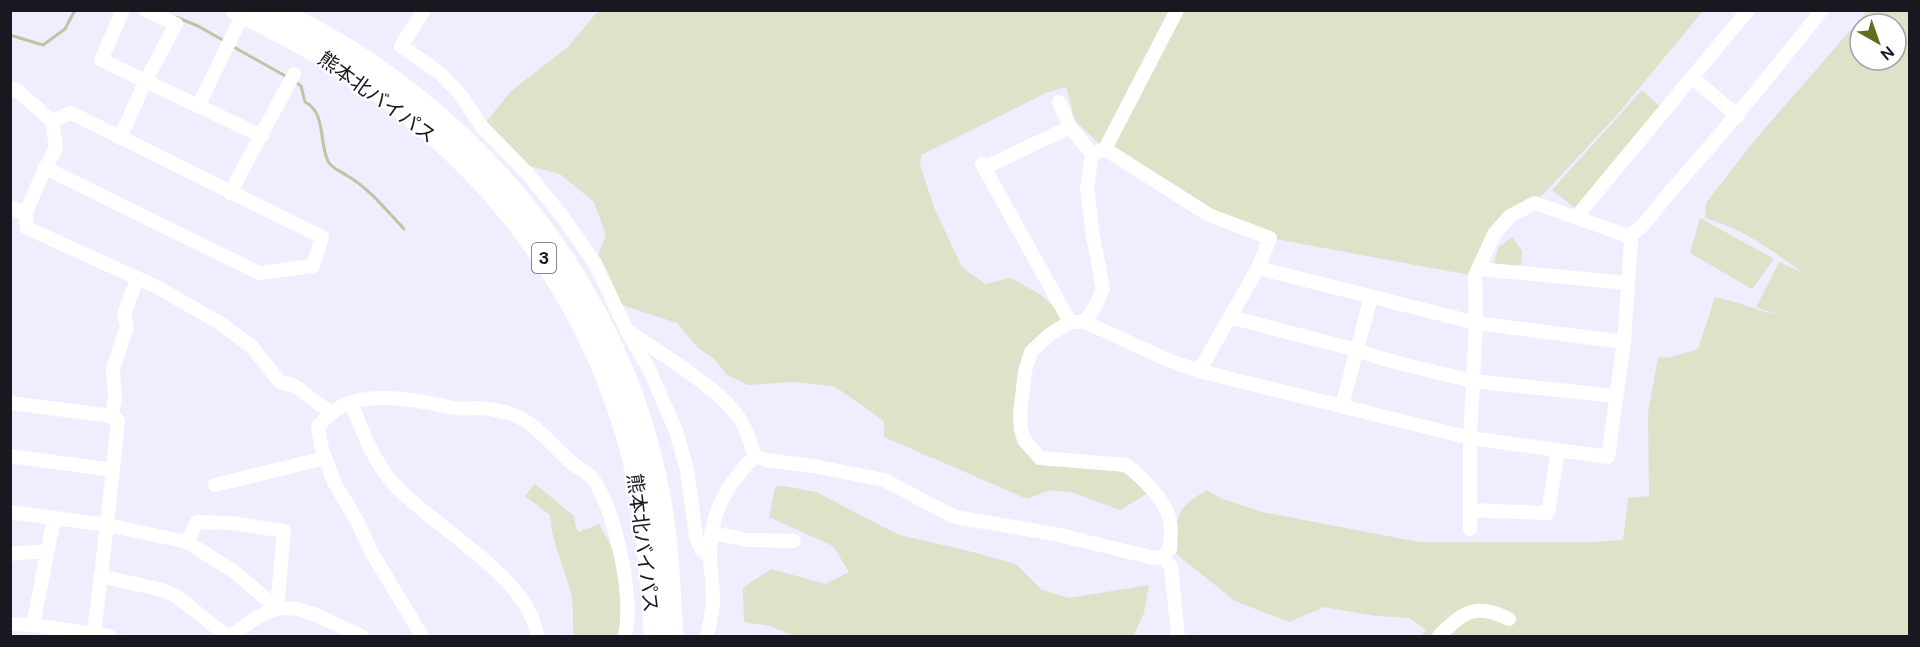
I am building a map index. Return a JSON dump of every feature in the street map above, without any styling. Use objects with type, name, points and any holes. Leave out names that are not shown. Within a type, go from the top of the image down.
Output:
[{"type":"highway","name":"熊本北バイパス","points":[[275,10],[302,23],[397,82],[441,118],[469,143],[508,186],[542,226],[569,267],[594,309],[620,363],[638,415],[652,465],[665,527],[673,636]]},
{"type":"highway","name":"熊本北バイパス","points":[[241,12],[317,53],[421,124],[467,166],[501,203],[542,256],[591,341],[603,369],[630,450],[645,521],[654,636]]},
{"type":"street","points":[[123,10],[100,60],[262,136]]},
{"type":"street","points":[[120,138],[145,82],[176,24],[145,10]]},
{"type":"street","points":[[424,10],[401,46],[440,73],[460,94],[482,127],[526,173],[562,216],[595,263],[627,331],[649,369],[676,431],[687,470],[696,537],[701,549],[710,558]]},
{"type":"street","points":[[1085,322],[1103,289],[1087,188],[1099,152],[1177,10]]},
{"type":"street","points":[[1576,216],[1748,10]]},
{"type":"street","points":[[1470,528],[1470,438],[1476,323],[1475,276],[1494,234],[1519,210],[1534,203],[1628,236],[1636,232],[1738,116],[1822,10]]},
{"type":"street","points":[[198,106],[241,12]]},
{"type":"street","points":[[230,193],[294,74]]},
{"type":"street","points":[[1692,78],[1738,116]]},
{"type":"street","points":[[10,88],[18,91],[52,121],[56,148],[45,168],[26,215],[27,228],[157,287],[223,325],[252,347],[280,382],[295,386],[331,413]]},
{"type":"street","points":[[1059,102],[1070,127],[1099,152],[1209,215],[1270,238],[1258,268],[1198,370]]},
{"type":"street","points":[[45,168],[259,273],[313,266],[322,237],[71,113],[52,121]]},
{"type":"street","points":[[1070,127],[983,166],[1070,322]]},
{"type":"street","points":[[10,207],[26,215]]},
{"type":"street","points":[[754,456],[884,480],[955,517],[1055,534],[1154,558],[1163,556],[1170,549],[1170,519],[1153,489],[1137,474],[1126,465],[1040,458],[1024,440],[1020,414],[1025,371],[1031,352],[1049,335],[1070,322],[1085,322],[1168,360],[1198,370],[1470,438],[1608,457],[1624,342],[1630,242],[1628,236]]},
{"type":"street","points":[[1258,268],[1476,323],[1624,342]]},
{"type":"street","points":[[1478,269],[1628,283]]},
{"type":"street","points":[[111,417],[115,398],[113,369],[127,327],[124,314],[137,279]]},
{"type":"street","points":[[1342,406],[1371,297]]},
{"type":"street","points":[[1230,317],[1473,381],[1615,396]]},
{"type":"street","points":[[627,331],[710,388],[738,416],[747,433],[754,456]]},
{"type":"street","points":[[422,636],[372,553],[357,521],[333,482],[324,458],[318,426],[331,413],[344,405],[373,398],[425,402],[459,410],[481,408],[497,410],[524,420],[554,443],[570,462],[592,477],[607,506],[620,550],[628,602],[628,625],[625,636]]},
{"type":"street","points":[[10,403],[111,417],[118,421],[94,633]]},
{"type":"street","points":[[351,403],[377,462],[391,480],[513,587],[536,626],[537,636]]},
{"type":"street","points":[[1470,510],[1548,513],[1558,450]]},
{"type":"street","points":[[10,456],[113,470]]},
{"type":"street","points":[[707,636],[713,602],[710,558],[715,518],[736,475],[754,456]]},
{"type":"street","points":[[215,484],[324,458]]},
{"type":"street","points":[[10,512],[107,525],[187,542],[233,571],[277,608]]},
{"type":"street","points":[[33,625],[54,518]]},
{"type":"street","points":[[187,542],[197,522],[231,523],[284,531],[277,608]]},
{"type":"street","points":[[713,533],[747,540],[794,542]]},
{"type":"street","points":[[10,554],[47,551]]},
{"type":"street","points":[[1163,556],[1171,567],[1178,636]]},
{"type":"street","points":[[100,576],[162,590],[176,596],[229,636],[259,615],[277,608],[292,608],[312,613],[361,636]]},
{"type":"street","points":[[1439,636],[1460,616],[1471,611],[1482,609],[1496,612],[1509,619]]},
{"type":"street","points":[[10,624],[109,636]]},
{"type":"green space","points":[[598,11],[1703,11],[1616,116],[1535,203],[1510,216],[1475,276],[1270,238],[1231,224],[1105,149],[1075,121],[1066,87],[1046,93],[921,155],[920,165],[935,210],[962,267],[985,284],[1011,278],[1041,295],[1070,322],[1031,352],[1021,429],[1040,458],[1137,474],[1148,493],[1120,510],[1074,493],[1050,490],[1027,499],[884,437],[884,421],[834,386],[793,382],[748,385],[727,375],[715,360],[697,347],[677,323],[613,302],[595,263],[606,235],[594,202],[560,174],[515,162],[482,127],[511,91],[568,47]]},
{"type":"green space","points":[[1909,11],[1909,636],[1421,636],[1426,630],[1409,618],[1376,616],[1324,607],[1289,622],[1235,601],[1170,549],[1183,508],[1207,490],[1220,498],[1262,512],[1419,542],[1623,540],[1628,498],[1649,496],[1648,413],[1658,357],[1668,358],[1698,349],[1715,297],[1775,314],[1756,307],[1779,262],[1803,273],[1745,234],[1705,218],[1706,203],[1754,141],[1848,33],[1848,72],[1908,72],[1908,12],[1866,12]]},
{"type":"green space","points":[[1642,90],[1660,107],[1576,209],[1552,190]]},
{"type":"green space","points":[[1700,218],[1774,259],[1752,289],[1690,253]]},
{"type":"green space","points":[[1512,237],[1522,251],[1521,265],[1504,266],[1494,263],[1498,248]]},
{"type":"green space","points":[[535,484],[574,516],[579,532],[599,524],[608,539],[620,581],[621,615],[617,636],[574,636],[571,594],[553,535],[550,515],[525,496]]},
{"type":"green space","points":[[784,486],[816,492],[899,535],[1016,564],[1042,590],[1069,598],[1149,585],[1144,613],[1133,636],[794,636],[770,626],[744,622],[743,588],[771,569],[825,584],[849,572],[833,546],[769,517],[775,487]]},
{"type":"waterway","points":[[10,35],[43,45],[65,29],[75,10]]},
{"type":"waterway","points":[[176,17],[226,42]]},
{"type":"waterway","points":[[232,46],[289,78]]},
{"type":"waterway","points":[[294,81],[301,86],[305,102],[312,107],[319,120],[325,154],[329,163],[370,193],[404,229]]}]
